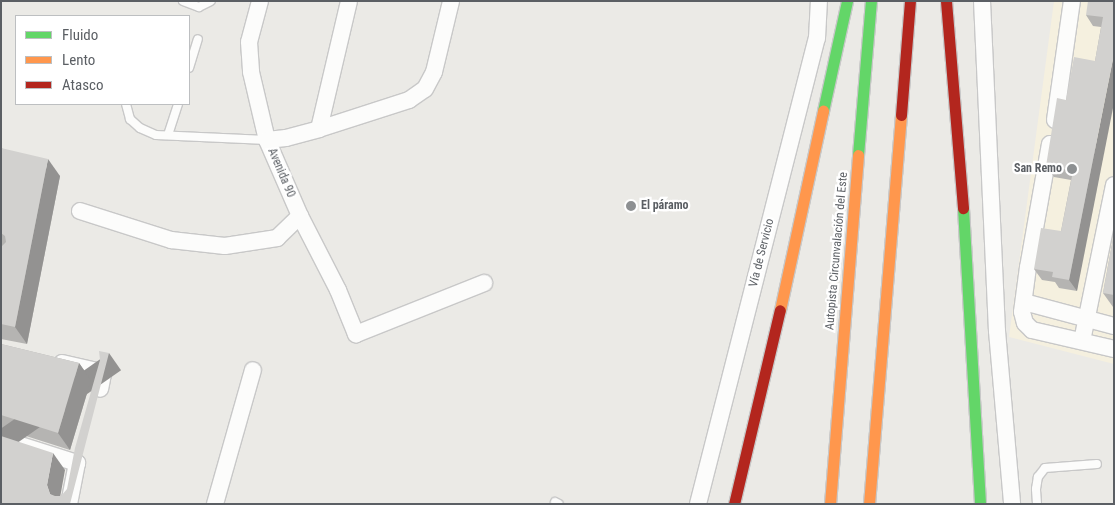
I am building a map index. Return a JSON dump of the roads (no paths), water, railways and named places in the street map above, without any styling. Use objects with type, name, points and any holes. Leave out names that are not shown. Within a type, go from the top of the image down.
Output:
[{"type":"highway","points":[[734,504],[790,267],[847,1]]},
{"type":"highway","name":"Autopista Circunvalación del Este","points":[[830,504],[871,1]]},
{"type":"highway","points":[[869,504],[910,1]]},
{"type":"highway","points":[[946,1],[966,260],[980,504]]},
{"type":"street","name":"Avenida 90","points":[[260,1],[249,42],[251,72],[267,140],[300,216],[338,290],[356,334],[484,283]]},
{"type":"street","points":[[319,129],[349,1]]},
{"type":"street","points":[[267,140],[319,129],[409,100],[425,89],[434,72],[451,1]]},
{"type":"street","name":"Vía de Servicio","points":[[698,504],[817,38],[819,1]]},
{"type":"street","points":[[982,1],[997,331],[1012,504]]},
{"type":"street","points":[[1072,1],[1022,312],[1025,323],[1032,330],[1114,349]]},
{"type":"street","points":[[1082,341],[1114,185]]},
{"type":"street","points":[[80,211],[171,240],[225,246],[277,238],[300,216]]},
{"type":"street","points":[[1024,302],[1114,326]]},
{"type":"street","points":[[49,360],[103,374],[94,408]]},
{"type":"street","points":[[215,504],[253,370]]},
{"type":"street","points":[[1,439],[77,463]]},
{"type":"street","points":[[69,504],[77,463],[83,445]]},
{"type":"lane","points":[[183,1],[200,7],[211,1]]},
{"type":"lane","points":[[190,65],[198,39]]},
{"type":"lane","points":[[126,105],[130,120],[140,128],[156,135],[267,140]]},
{"type":"lane","points":[[168,135],[178,105]]},
{"type":"lane","points":[[1037,504],[1036,489],[1038,477],[1045,468],[1097,464]]},
{"type":"place","name":"San Remo","points":[[1072,169]]},
{"type":"place","name":"El páramo","points":[[631,206]]}]
